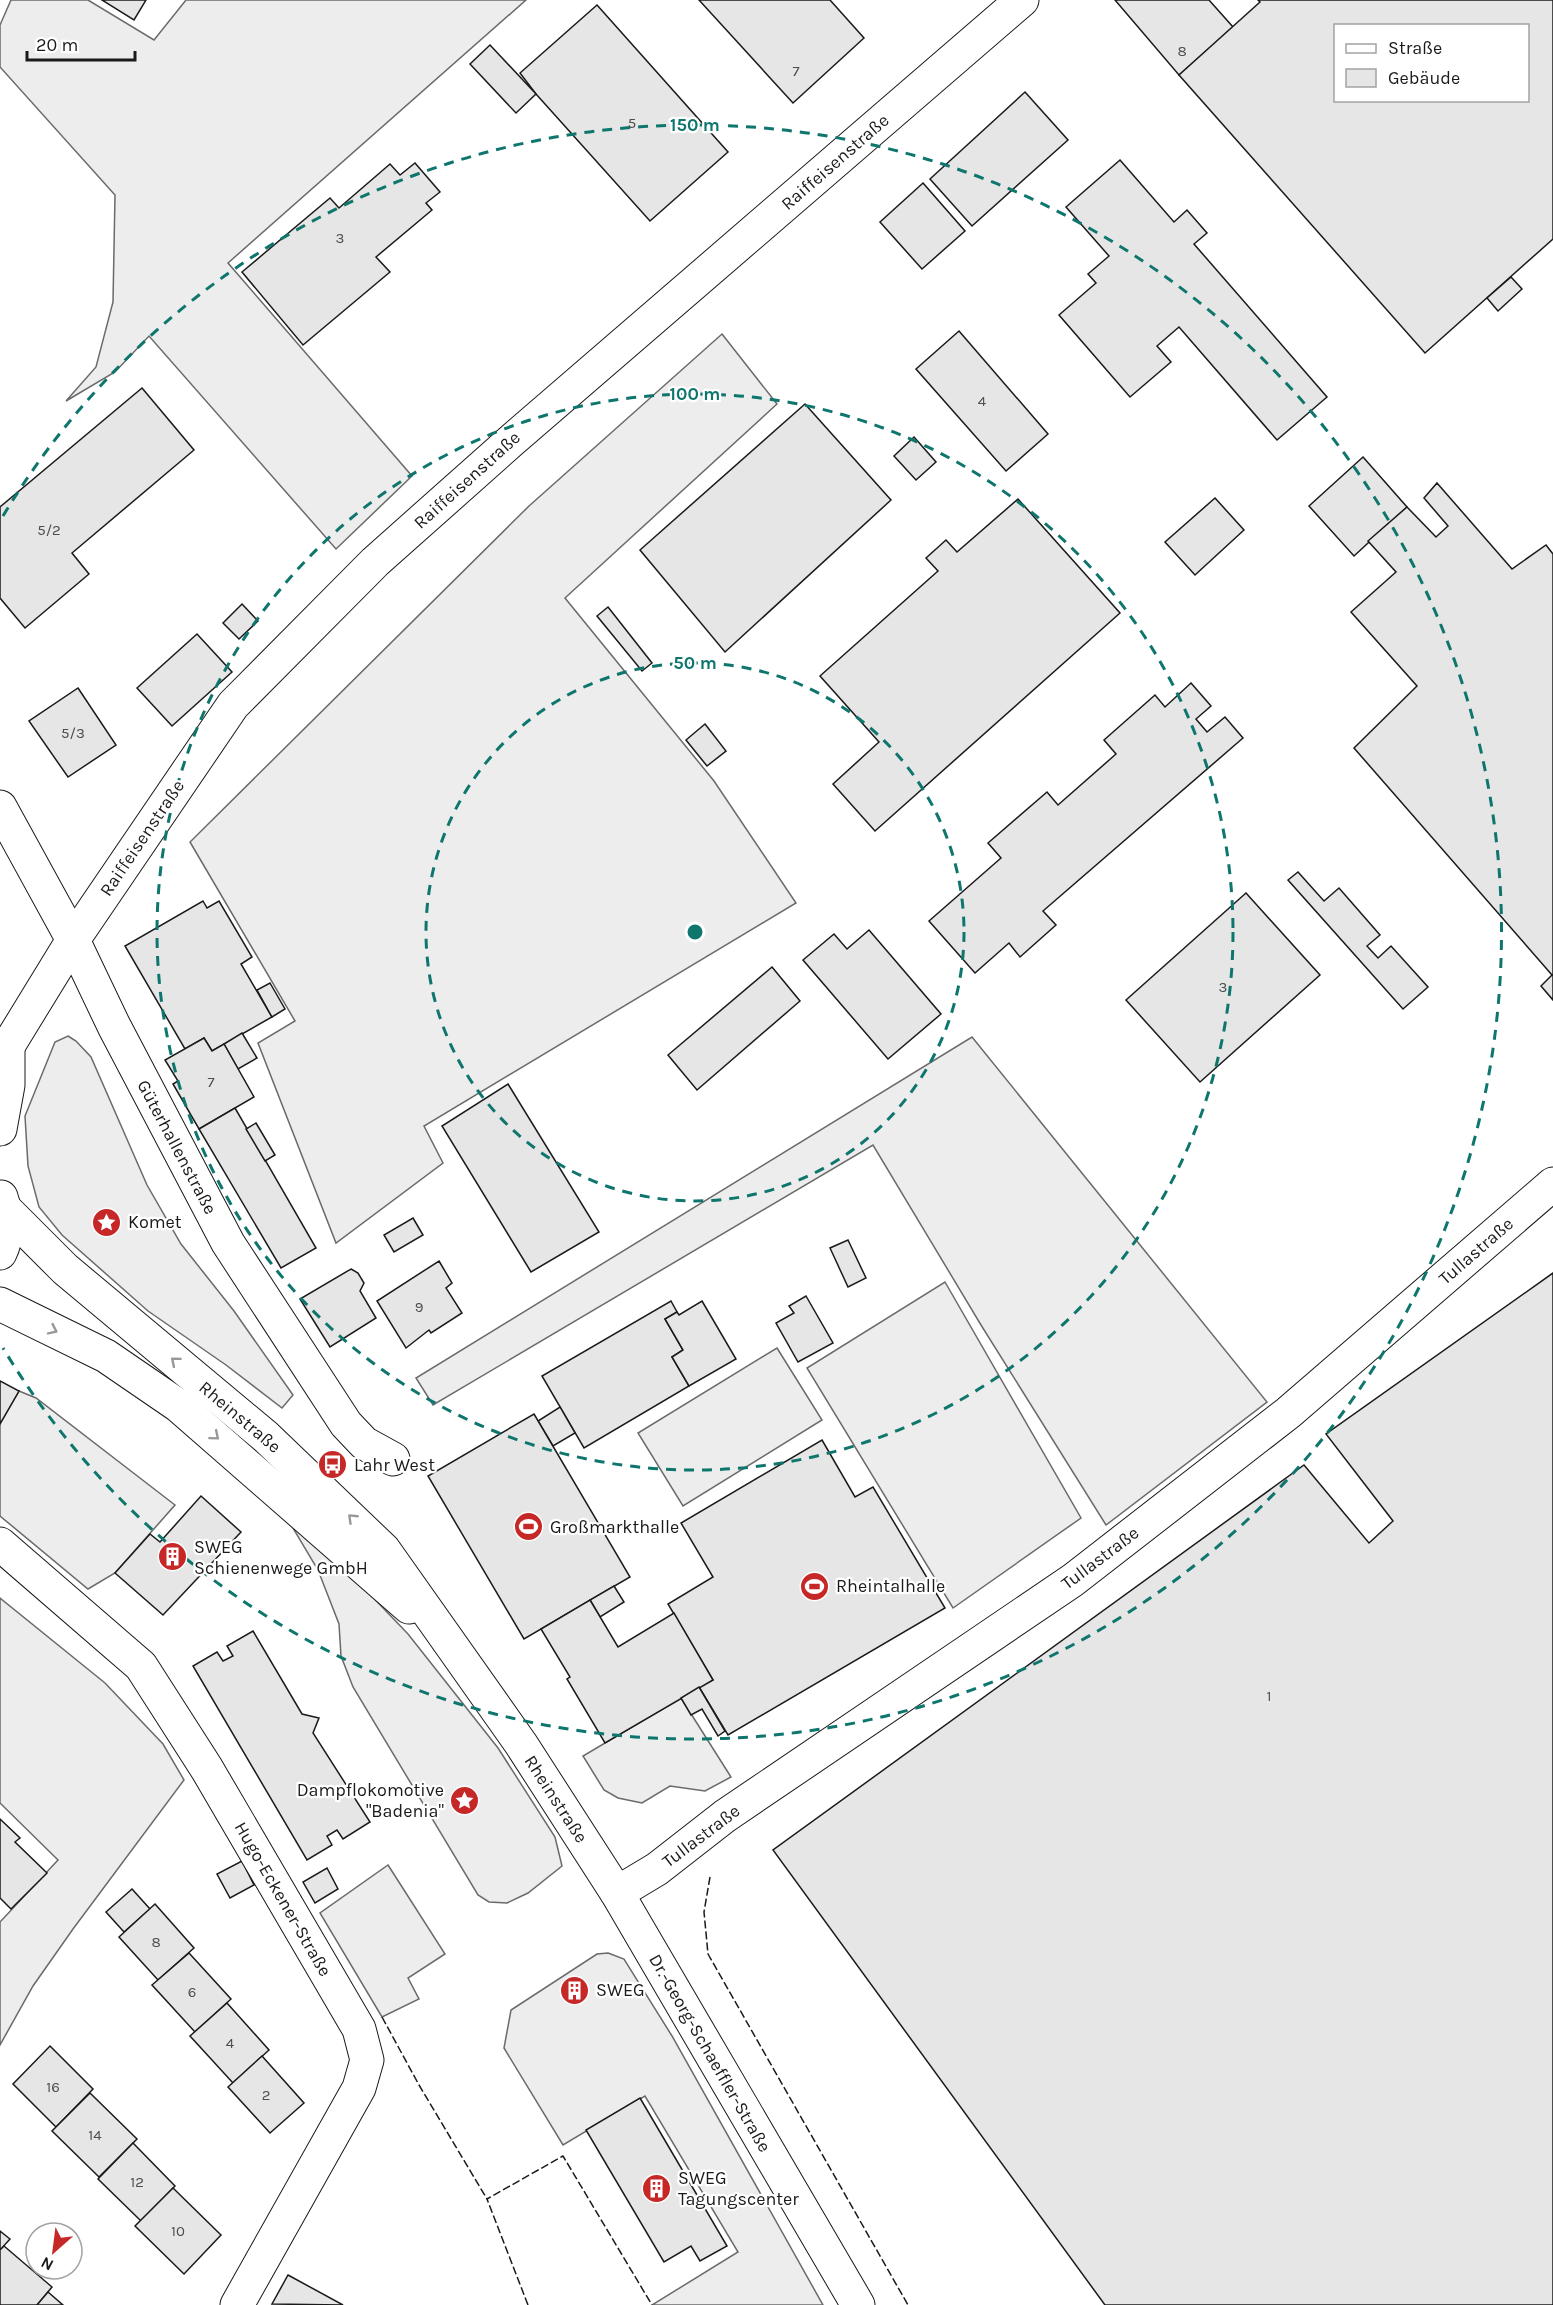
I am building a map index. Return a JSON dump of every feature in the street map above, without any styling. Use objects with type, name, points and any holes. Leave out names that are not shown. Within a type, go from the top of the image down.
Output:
[{"type":"street","name":"Raiffeisenstraße","points":[[0,1129],[9,1085],[4,1048],[74,940],[234,705],[375,562],[529,425],[1022,0]]},
{"type":"street","name":"Güterhallenstraße","points":[[0,807],[74,940],[114,1026],[228,1243],[345,1424],[364,1443],[393,1459]]},
{"type":"street","name":"Tullastraße","points":[[616,1893],[657,1869],[725,1816],[1073,1580],[1288,1413],[1553,1184]]},
{"type":"street","name":"Rheinstraße","points":[[2,1202],[65,1269],[265,1436],[384,1550],[521,1744],[616,1893]]},
{"type":"street","points":[[0,1253],[6,1228],[2,1202]]},
{"type":"street","name":"Rheinstraße","points":[[0,1304],[106,1356],[179,1406],[453,1646]]},
{"type":"street","name":"Hugo-Eckener-Straße","points":[[0,1544],[141,1666],[207,1769],[359,2029],[367,2060],[359,2088],[237,2305]]},
{"type":"street","name":"Dr.-Georg-Schaeffler-Straße","points":[[616,1893],[858,2305]]},
{"type":"shaded area","points":[[11,0],[88,0],[154,40],[186,0],[526,0],[228,263],[412,476],[336,549],[149,336],[115,372],[66,401],[96,367],[113,302],[115,195],[0,67],[0,25]]},
{"type":"shaded area","points":[[722,334],[777,404],[565,598],[714,781],[796,903],[424,1126],[443,1163],[336,1243],[258,1043],[295,1021],[190,842],[529,506]]},
{"type":"shaded area","points":[[68,1036],[91,1057],[147,1185],[181,1244],[234,1311],[293,1395],[282,1408],[226,1365],[148,1311],[62,1235],[39,1207],[28,1166],[25,1116],[55,1042]]},
{"type":"shaded area","points":[[972,1037],[1267,1402],[1106,1525],[981,1325],[873,1145],[433,1405],[416,1378]]},
{"type":"shaded area","points":[[945,1282],[1081,1518],[953,1608],[807,1368]]},
{"type":"shaded area","points":[[777,1348],[822,1420],[683,1506],[638,1433]]},
{"type":"shaded area","points":[[19,1391],[36,1398],[175,1505],[115,1573],[88,1589],[0,1516],[0,1424]]},
{"type":"shaded area","points":[[295,1516],[408,1634],[498,1748],[555,1837],[562,1866],[528,1893],[507,1903],[489,1902],[478,1895],[353,1687],[341,1656],[339,1624],[318,1570],[290,1523]]},
{"type":"shaded area","points":[[0,1598],[105,1683],[163,1744],[184,1780],[33,1986],[0,2045],[0,1922],[58,1860],[0,1803]]},
{"type":"shaded area","points":[[681,1698],[731,1777],[705,1791],[670,1786],[642,1803],[618,1798],[604,1790],[583,1756]]},
{"type":"shaded area","points":[[388,1865],[445,1954],[408,1978],[419,1999],[382,2017],[320,1913]]},
{"type":"shaded area","points":[[608,1953],[624,1959],[672,2036],[823,2305],[652,2305],[738,2252],[645,2096],[563,2145],[504,2048],[511,2010],[597,1954]]},
{"type":"building","points":[[102,0],[146,0],[134,20]]},
{"type":"building","points":[[699,0],[830,0],[864,38],[793,103]]},
{"type":"building","points":[[1115,0],[1209,0],[1233,27],[1179,75]]},
{"type":"building","points":[[1258,0],[1553,0],[1553,239],[1425,353],[1179,75],[1260,2]]},
{"type":"building","points":[[597,5],[728,152],[650,221],[536,94],[520,73]]},
{"type":"building","points":[[490,45],[536,94],[516,113],[470,64]]},
{"type":"building","points":[[1025,92],[1068,140],[972,226],[930,179]]},
{"type":"building","points":[[1120,160],[1174,222],[1187,210],[1207,233],[1194,244],[1327,397],[1277,440],[1179,327],[1157,346],[1171,362],[1130,397],[1059,315],[1096,283],[1088,274],[1109,256],[1066,207]]},
{"type":"building","points":[[415,163],[440,192],[426,203],[432,210],[376,257],[390,272],[303,345],[242,272],[330,198],[339,208],[390,164],[400,175]]},
{"type":"building","points":[[923,183],[965,231],[922,269],[880,222]]},
{"type":"building","points":[[1511,277],[1522,289],[1498,311],[1487,298]]},
{"type":"building","points":[[959,331],[1048,434],[1006,471],[916,369]]},
{"type":"building","points":[[142,388],[194,450],[72,553],[89,574],[25,628],[0,598],[0,507]]},
{"type":"building","points":[[805,404],[891,500],[725,652],[640,550]]},
{"type":"building","points":[[914,437],[936,462],[916,480],[894,456]]},
{"type":"building","points":[[1363,457],[1407,507],[1354,556],[1309,506]]},
{"type":"building","points":[[1437,483],[1512,569],[1546,545],[1553,554],[1553,1000],[1541,986],[1552,975],[1354,748],[1417,686],[1351,612],[1396,572],[1368,541],[1407,507],[1436,537],[1448,526],[1424,498]]},
{"type":"building","points":[[1215,498],[1244,530],[1195,575],[1165,542]]},
{"type":"building","points":[[1018,499],[1120,613],[875,831],[833,784],[879,742],[820,676],[938,571],[926,558],[946,540],[957,552]]},
{"type":"building","points":[[242,604],[258,621],[239,639],[223,623]]},
{"type":"building","points":[[608,607],[652,663],[642,671],[597,616]]},
{"type":"building","points":[[197,634],[232,672],[172,726],[137,688]]},
{"type":"building","points":[[1191,683],[1211,706],[1196,719],[1207,732],[1225,717],[1243,738],[1043,911],[1056,925],[1020,957],[1009,943],[975,973],[929,921],[1001,858],[988,843],[1047,792],[1058,805],[1116,754],[1104,740],[1155,695],[1165,707]]},
{"type":"building","points":[[78,688],[116,745],[68,777],[29,721]]},
{"type":"building","points":[[705,724],[726,751],[707,766],[686,740]]},
{"type":"building","points":[[1298,872],[1324,901],[1339,888],[1380,935],[1367,946],[1378,958],[1391,946],[1428,987],[1403,1009],[1288,880]]},
{"type":"building","points":[[1246,893],[1320,975],[1200,1082],[1126,1000]]},
{"type":"building","points":[[203,901],[207,908],[219,901],[252,957],[241,964],[272,1017],[212,1051],[204,1038],[185,1049],[125,946]]},
{"type":"building","points":[[869,930],[941,1014],[888,1059],[803,960],[834,934],[847,949]]},
{"type":"building","points":[[772,967],[800,1001],[697,1090],[668,1055]]},
{"type":"building","points":[[270,983],[285,1009],[272,1017],[257,990]]},
{"type":"building","points":[[242,1033],[257,1058],[238,1069],[224,1044]]},
{"type":"building","points":[[204,1038],[212,1051],[224,1044],[254,1097],[199,1129],[173,1084],[178,1081],[165,1060]]},
{"type":"building","points":[[508,1084],[599,1232],[531,1272],[442,1126]]},
{"type":"building","points":[[235,1108],[316,1248],[281,1268],[199,1129]]},
{"type":"building","points":[[256,1123],[275,1155],[265,1161],[246,1129]]},
{"type":"building","points":[[413,1218],[423,1235],[394,1252],[384,1235]]},
{"type":"building","points":[[848,1240],[866,1278],[848,1287],[830,1248]]},
{"type":"building","points":[[439,1261],[452,1283],[446,1288],[462,1313],[431,1333],[429,1330],[406,1348],[377,1301]]},
{"type":"building","points":[[351,1269],[358,1273],[364,1283],[360,1291],[376,1318],[330,1347],[300,1299]]},
{"type":"building","points":[[1553,1273],[1553,2305],[1105,2305],[773,1850],[1304,1465],[1369,1543],[1393,1521],[1326,1434]]},
{"type":"building","points":[[806,1296],[833,1343],[798,1362],[776,1323],[794,1313],[789,1306]]},
{"type":"building","points":[[671,1301],[677,1312],[665,1319],[683,1350],[672,1357],[689,1386],[584,1448],[542,1376]]},
{"type":"building","points":[[702,1301],[736,1359],[689,1386],[672,1357],[683,1350],[665,1319],[677,1312],[679,1315]]},
{"type":"building","points":[[0,1381],[19,1391],[0,1424]]},
{"type":"building","points":[[560,1407],[575,1433],[553,1446],[538,1421]]},
{"type":"building","name":"Großmarkthalle","points":[[534,1414],[630,1577],[524,1639],[428,1476]]},
{"type":"building","name":"Rheintalhalle","points":[[822,1440],[855,1497],[873,1487],[945,1608],[728,1735],[699,1687],[713,1680],[668,1604],[713,1577],[681,1523]]},
{"type":"building","name":"SWEG Schienenwege GmbH","points":[[201,1496],[241,1532],[163,1615],[115,1573],[150,1534],[160,1542]]},
{"type":"building","points":[[614,1586],[624,1602],[600,1617],[590,1600]]},
{"type":"building","points":[[590,1600],[618,1647],[674,1613],[713,1680],[605,1743],[567,1679],[570,1677],[541,1629]]},
{"type":"building","points":[[253,1631],[302,1714],[319,1718],[313,1733],[370,1822],[343,1839],[337,1830],[327,1836],[332,1845],[307,1860],[193,1666],[217,1652],[223,1661],[233,1656],[227,1646]]},
{"type":"building","points":[[699,1687],[725,1731],[718,1736],[702,1709],[691,1715],[681,1698]]},
{"type":"building","points":[[0,1819],[20,1838],[15,1842],[47,1873],[11,1909],[0,1898]]},
{"type":"building","points":[[242,1861],[254,1885],[230,1898],[217,1874]]},
{"type":"building","points":[[327,1868],[338,1889],[315,1903],[303,1882]]},
{"type":"building","points":[[132,1889],[150,1909],[124,1932],[106,1912]]},
{"type":"building","points":[[155,1904],[194,1948],[158,1980],[119,1937]]},
{"type":"building","points":[[189,1953],[231,1999],[195,2032],[152,1985]]},
{"type":"building","name":"SWEG","points":[[574,1981],[582,1995],[576,1999],[568,1985]]},
{"type":"building","points":[[227,2003],[269,2050],[233,2083],[190,2036]]},
{"type":"building","points":[[50,2046],[93,2089],[56,2127],[13,2084]]},
{"type":"building","points":[[262,2056],[304,2103],[270,2133],[228,2087]]},
{"type":"building","points":[[90,2093],[137,2139],[99,2177],[52,2131]]},
{"type":"building","name":"SWEG Tagungscenter","points":[[640,2098],[727,2246],[700,2261],[691,2246],[664,2262],[586,2130]]},
{"type":"building","points":[[133,2143],[175,2186],[141,2221],[98,2179]]},
{"type":"building","points":[[173,2188],[221,2235],[184,2274],[135,2226]]},
{"type":"building","points":[[0,2231],[10,2239],[0,2250]]},
{"type":"building","points":[[4,2246],[24,2263],[24,2281],[45,2281],[52,2287],[37,2305],[0,2305],[0,2250]]},
{"type":"building","points":[[288,2275],[343,2305],[272,2304]]},
{"type":"building","points":[[48,2292],[63,2305],[37,2305]]},
{"type":"fence","points":[[710,1877],[704,1912],[708,1954],[908,2305]]},
{"type":"fence","points":[[382,2017],[419,2085],[487,2199]]},
{"type":"fence","points":[[528,2305],[487,2199],[563,2156],[652,2305]]},
{"type":"place","name":"Komet","points":[[107,1222]]},
{"type":"place","name":"Lahr West","points":[[333,1465]]},
{"type":"place","name":"Großmarkthalle","points":[[529,1527]]},
{"type":"place","name":"SWEG Schienenwege GmbH","points":[[173,1557]]},
{"type":"place","name":"Rheintalhalle","points":[[815,1586]]},
{"type":"place","name":"Dampflokomotive \"Badenia\"","points":[[465,1800]]},
{"type":"place","name":"SWEG","points":[[575,1990]]},
{"type":"place","name":"SWEG Tagungscenter","points":[[657,2188]]}]
